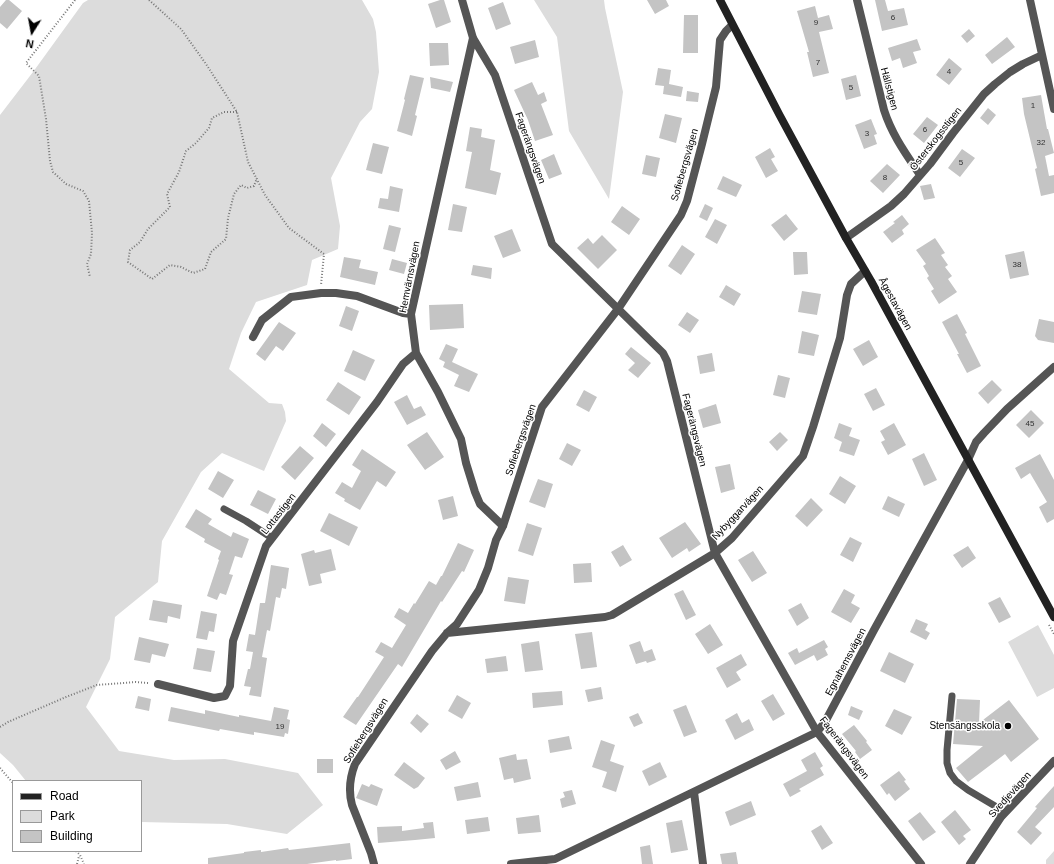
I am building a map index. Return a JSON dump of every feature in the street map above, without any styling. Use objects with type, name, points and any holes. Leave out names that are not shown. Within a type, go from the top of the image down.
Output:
[{"type":"main road","name":"Ågestavägen","points":[[720,0],[846,238],[1054,617]]},
{"type":"street","name":"Fagerängsvägen","points":[[462,0],[473,38],[495,75],[552,244],[663,353],[667,361],[715,553],[817,732],[921,864]]},
{"type":"street","name":"Hällstigen","points":[[857,0],[882,102],[889,124],[898,143],[920,175]]},
{"type":"street","points":[[1030,0],[1054,109]]},
{"type":"street","name":"Sofiebergsvägen","points":[[374,864],[350,796],[351,774],[355,764],[404,690],[432,651],[456,624],[479,590],[488,568],[496,540],[503,526],[542,407],[618,309],[681,215],[687,201],[716,87],[720,40],[732,25]]},
{"type":"street","name":"Hemvärnsvägen","points":[[473,38],[411,314],[416,353],[438,392],[461,439],[466,463],[480,504],[503,526]]},
{"type":"street","name":"Österskogsstigen","points":[[846,238],[891,206],[930,164],[984,94],[1010,72],[1042,55]]},
{"type":"street","name":"Nybyggarvägen","points":[[447,633],[605,617],[715,553],[732,538],[802,456],[813,427],[840,338],[847,295],[851,284],[865,271]]},
{"type":"street","points":[[252,337],[262,320],[291,298],[321,293],[336,293],[357,296],[403,313],[411,314]]},
{"type":"street","name":"Lottastigen","points":[[158,684],[214,698],[225,696],[230,686],[233,641],[236,629],[266,546],[377,402],[403,364],[416,353]]},
{"type":"street","name":"Egnahemsvägen","points":[[511,864],[555,859],[817,732],[825,722],[968,460],[976,442],[1007,409],[1054,367]]},
{"type":"street","name":"Svedjevägen","points":[[970,864],[1001,817],[1054,761]]},
{"type":"street","points":[[694,792],[703,864]]},
{"type":"lane","points":[[224,510],[246,521],[272,538]]},
{"type":"lane","points":[[952,696],[947,750],[947,763],[950,773],[956,781],[968,790],[995,806],[1001,817]]},
{"type":"path","points":[[75,0],[26,64],[39,76],[46,119],[50,161],[53,172],[66,184],[83,191],[89,201],[91,254],[87,264],[90,277]]},
{"type":"path","points":[[149,0],[181,29],[237,112],[248,162],[265,195],[289,228],[324,254],[321,293]]},
{"type":"path","points":[[237,112],[224,112],[212,118],[209,128],[196,143],[186,151],[179,172],[167,194],[170,206],[148,229],[140,242],[130,250],[128,262],[152,279],[170,265],[181,267],[193,273],[205,269],[211,252],[226,239],[228,218],[234,194],[241,185],[247,188],[254,186],[257,178]]},
{"type":"path","points":[[0,727],[15,718],[97,685],[136,682],[158,684]]},
{"type":"path","points":[[0,768],[12,782]]},
{"type":"path","points":[[77,852],[84,864]]},
{"type":"path","points":[[77,864],[80,855]]},
{"type":"green space","points":[[88,0],[362,0],[373,19],[376,32],[379,72],[372,109],[360,122],[331,178],[340,226],[338,249],[312,260],[307,285],[256,302],[241,333],[229,369],[269,403],[282,404],[286,421],[264,471],[222,453],[201,472],[162,541],[158,582],[115,617],[110,659],[86,707],[119,751],[174,760],[225,759],[298,773],[323,805],[287,834],[227,824],[142,822],[142,780],[25,780],[13,765],[0,753],[0,115],[83,3]]},
{"type":"green space","points":[[534,0],[604,0],[623,92],[609,199],[569,131],[557,37]]},
{"type":"green space","points":[[1038,625],[1054,655],[1054,688],[1037,697],[1008,642]]},
{"type":"green space","points":[[1054,851],[1054,864],[1046,864],[1046,860]]},
{"type":"building","points":[[6,0],[9,0],[22,11],[7,29],[0,23],[0,7]]},
{"type":"building","points":[[444,0],[451,22],[436,28],[428,4]]},
{"type":"building","points":[[647,0],[666,0],[669,6],[655,14]]},
{"type":"building","points":[[875,0],[885,0],[888,11],[904,8],[908,25],[882,31]]},
{"type":"building","points":[[503,2],[511,24],[496,30],[488,8]]},
{"type":"building","points":[[815,6],[818,18],[829,15],[833,29],[819,32],[829,73],[813,77],[807,52],[809,52],[797,11]]},
{"type":"building","points":[[684,15],[698,15],[698,53],[683,53]]},
{"type":"building","points":[[969,29],[975,36],[967,43],[961,36]]},
{"type":"building","points":[[1007,37],[1015,47],[992,64],[985,55]]},
{"type":"building","points":[[917,39],[921,50],[913,52],[917,63],[903,68],[900,58],[892,61],[888,48]]},
{"type":"building","points":[[535,40],[539,57],[515,64],[510,47]]},
{"type":"building","points":[[429,43],[448,43],[449,65],[430,66]]},
{"type":"building","points":[[949,58],[962,69],[949,85],[936,75]]},
{"type":"building","points":[[658,68],[671,70],[669,84],[683,87],[681,97],[663,94],[664,86],[655,85]]},
{"type":"building","points":[[410,75],[424,78],[415,115],[417,116],[412,136],[397,131]]},
{"type":"building","points":[[856,75],[861,96],[846,100],[841,79]]},
{"type":"building","points":[[430,77],[453,82],[450,92],[431,88]]},
{"type":"building","points":[[532,82],[538,95],[544,92],[547,101],[541,104],[553,135],[535,141],[528,120],[514,90]]},
{"type":"building","points":[[687,91],[699,93],[698,102],[686,101]]},
{"type":"building","points":[[1041,95],[1047,129],[1054,153],[1045,156],[1049,176],[1054,175],[1054,193],[1041,196],[1035,169],[1037,168],[1024,114],[1022,98]]},
{"type":"building","points":[[988,108],[996,115],[988,125],[980,118]]},
{"type":"building","points":[[665,114],[682,118],[676,143],[659,138]]},
{"type":"building","points":[[927,117],[938,125],[924,143],[913,134]]},
{"type":"building","points":[[871,119],[877,134],[874,135],[877,144],[864,149],[855,125]]},
{"type":"building","points":[[470,127],[482,129],[481,137],[495,140],[490,170],[501,173],[496,195],[465,188],[472,152],[466,151]]},
{"type":"building","points":[[373,143],[389,147],[382,174],[366,170]]},
{"type":"building","points":[[770,148],[775,157],[771,159],[778,171],[766,178],[755,157]]},
{"type":"building","points":[[962,149],[975,158],[960,177],[948,168]]},
{"type":"building","points":[[554,154],[562,174],[549,179],[541,160]]},
{"type":"building","points":[[646,155],[660,158],[656,177],[642,174]]},
{"type":"building","points":[[887,164],[900,175],[883,193],[870,181]]},
{"type":"building","points":[[723,176],[742,185],[736,197],[717,189]]},
{"type":"building","points":[[931,184],[935,198],[924,200],[920,186]]},
{"type":"building","points":[[390,186],[403,189],[399,212],[378,208],[380,198],[388,199]]},
{"type":"building","points":[[453,204],[467,207],[462,232],[448,230]]},
{"type":"building","points":[[705,204],[713,208],[707,221],[699,217]]},
{"type":"building","points":[[622,206],[640,219],[629,235],[611,222]]},
{"type":"building","points":[[786,214],[798,229],[784,241],[771,225]]},
{"type":"building","points":[[902,215],[909,224],[902,230],[904,234],[892,243],[883,232],[895,223],[893,222]]},
{"type":"building","points":[[715,219],[727,225],[717,244],[705,237]]},
{"type":"building","points":[[389,225],[401,228],[395,252],[383,249]]},
{"type":"building","points":[[512,229],[521,251],[503,258],[494,236]]},
{"type":"building","points":[[602,235],[617,250],[598,269],[577,248],[588,238],[593,244]]},
{"type":"building","points":[[935,238],[945,253],[941,255],[948,265],[945,267],[952,276],[948,279],[957,292],[939,304],[931,291],[934,289],[927,278],[929,276],[923,266],[926,264],[916,250]]},
{"type":"building","points":[[682,245],[695,254],[681,275],[668,266]]},
{"type":"building","points":[[1024,251],[1029,275],[1010,279],[1005,255]]},
{"type":"building","points":[[793,252],[807,252],[808,274],[794,275]]},
{"type":"building","points":[[344,257],[361,260],[359,268],[378,272],[375,285],[340,277]]},
{"type":"building","points":[[392,259],[407,263],[404,274],[389,270]]},
{"type":"building","points":[[473,265],[492,268],[491,279],[471,275]]},
{"type":"building","points":[[726,285],[741,294],[734,306],[719,297]]},
{"type":"building","points":[[802,291],[821,294],[817,315],[798,312]]},
{"type":"building","points":[[463,304],[464,328],[430,330],[429,305]]},
{"type":"building","points":[[346,306],[359,311],[352,331],[339,326]]},
{"type":"building","points":[[687,312],[699,320],[690,333],[678,325]]},
{"type":"building","points":[[957,314],[981,366],[967,373],[942,322]]},
{"type":"building","points":[[1039,319],[1054,322],[1054,343],[1038,340],[1035,336]]},
{"type":"building","points":[[279,322],[296,333],[283,351],[276,346],[265,361],[256,354]]},
{"type":"building","points":[[802,331],[819,335],[814,356],[798,353]]},
{"type":"building","points":[[869,340],[878,357],[863,366],[853,349]]},
{"type":"building","points":[[446,344],[458,349],[452,362],[478,374],[469,392],[454,386],[459,375],[443,367],[445,362],[439,359]]},
{"type":"building","points":[[631,347],[651,363],[638,378],[628,370],[635,363],[625,354]]},
{"type":"building","points":[[353,350],[375,360],[365,381],[344,371]]},
{"type":"building","points":[[712,353],[715,371],[700,374],[697,356]]},
{"type":"building","points":[[778,375],[790,378],[785,398],[773,395]]},
{"type":"building","points":[[992,380],[1002,390],[988,404],[978,393]]},
{"type":"building","points":[[338,382],[361,397],[349,415],[326,400]]},
{"type":"building","points":[[876,388],[885,405],[873,411],[864,394]]},
{"type":"building","points":[[584,390],[597,397],[589,412],[576,405]]},
{"type":"building","points":[[407,395],[414,409],[421,406],[426,415],[407,425],[394,402]]},
{"type":"building","points":[[716,404],[721,423],[703,428],[698,410]]},
{"type":"building","points":[[1031,410],[1044,423],[1029,438],[1016,425]]},
{"type":"building","points":[[322,423],[336,434],[326,447],[313,436]]},
{"type":"building","points":[[839,423],[852,428],[849,436],[860,440],[854,456],[839,451],[842,442],[834,438]]},
{"type":"building","points":[[894,423],[906,445],[888,455],[881,442],[885,440],[880,431]]},
{"type":"building","points":[[427,432],[444,457],[425,470],[407,445]]},
{"type":"building","points":[[780,432],[788,440],[777,451],[769,442]]},
{"type":"building","points":[[567,443],[581,450],[572,466],[559,459]]},
{"type":"building","points":[[300,446],[314,458],[295,480],[281,467]]},
{"type":"building","points":[[362,449],[396,472],[386,487],[377,481],[360,510],[344,501],[345,499],[335,493],[342,482],[352,488],[361,471],[352,465]]},
{"type":"building","points":[[924,453],[937,480],[924,486],[912,459]]},
{"type":"building","points":[[1040,454],[1054,480],[1054,519],[1047,523],[1039,507],[1047,502],[1030,473],[1021,479],[1015,468]]},
{"type":"building","points":[[730,464],[735,489],[721,493],[715,467]]},
{"type":"building","points":[[218,471],[234,480],[223,498],[208,489]]},
{"type":"building","points":[[840,476],[856,486],[845,504],[829,494]]},
{"type":"building","points":[[538,479],[553,484],[545,508],[529,502]]},
{"type":"building","points":[[258,490],[276,499],[268,514],[250,505]]},
{"type":"building","points":[[453,496],[458,516],[443,520],[438,500]]},
{"type":"building","points":[[888,496],[905,504],[899,517],[882,509]]},
{"type":"building","points":[[811,498],[823,510],[807,527],[795,516]]},
{"type":"building","points":[[196,509],[212,519],[208,524],[231,537],[233,532],[249,539],[242,558],[235,556],[229,574],[233,575],[226,595],[220,593],[217,600],[207,596],[221,551],[204,542],[205,539],[185,527]]},
{"type":"building","points":[[329,513],[358,527],[349,546],[320,531]]},
{"type":"building","points":[[685,522],[701,544],[689,552],[687,548],[672,558],[659,538]]},
{"type":"building","points":[[527,523],[542,528],[533,556],[518,551]]},
{"type":"building","points":[[850,537],[862,543],[853,562],[840,555]]},
{"type":"building","points":[[458,543],[474,550],[464,572],[462,571],[442,602],[441,601],[402,667],[398,664],[356,725],[343,717],[384,657],[375,652],[381,642],[392,648],[406,625],[394,617],[399,608],[408,613],[429,581],[436,585]]},
{"type":"building","points":[[623,545],[632,560],[620,567],[611,552]]},
{"type":"building","points":[[968,546],[976,558],[962,568],[953,555]]},
{"type":"building","points":[[331,549],[336,570],[320,574],[322,583],[309,586],[301,554],[314,550],[315,553]]},
{"type":"building","points":[[753,551],[767,573],[752,582],[738,560]]},
{"type":"building","points":[[591,563],[592,582],[574,583],[573,564]]},
{"type":"building","points":[[271,565],[289,568],[286,589],[282,588],[280,598],[276,597],[270,631],[267,630],[262,657],[267,658],[261,697],[249,695],[251,687],[244,686],[248,669],[250,669],[253,652],[246,651],[249,634],[255,635],[260,603],[265,603]]},
{"type":"building","points":[[508,577],[529,580],[525,604],[504,601]]},
{"type":"building","points":[[844,589],[855,595],[851,603],[860,608],[851,623],[831,612]]},
{"type":"building","points":[[683,590],[696,615],[686,620],[674,594]]},
{"type":"building","points":[[1000,597],[1011,617],[999,623],[988,603]]},
{"type":"building","points":[[153,600],[182,605],[180,619],[168,616],[167,623],[149,620]]},
{"type":"building","points":[[801,603],[809,618],[797,626],[788,610]]},
{"type":"building","points":[[201,611],[217,614],[214,632],[209,631],[207,640],[196,638]]},
{"type":"building","points":[[916,619],[928,624],[925,630],[930,633],[926,640],[910,632]]},
{"type":"building","points":[[710,624],[723,645],[708,654],[695,634]]},
{"type":"building","points":[[592,632],[597,667],[581,669],[575,634]]},
{"type":"building","points":[[139,637],[169,644],[165,657],[152,654],[150,663],[134,660]]},
{"type":"building","points":[[824,640],[828,647],[825,649],[828,655],[817,661],[814,655],[795,665],[788,653],[797,648],[799,653]]},
{"type":"building","points":[[539,641],[543,670],[525,672],[521,644]]},
{"type":"building","points":[[640,641],[644,652],[652,649],[656,660],[636,664],[629,645]]},
{"type":"building","points":[[197,648],[215,651],[211,672],[193,669]]},
{"type":"building","points":[[889,652],[914,664],[905,683],[880,671]]},
{"type":"building","points":[[741,654],[747,665],[736,672],[741,680],[727,688],[716,668]]},
{"type":"building","points":[[506,656],[508,671],[487,673],[485,659]]},
{"type":"building","points":[[601,687],[603,699],[588,702],[585,690]]},
{"type":"building","points":[[562,691],[563,705],[533,708],[532,693]]},
{"type":"building","points":[[773,694],[785,714],[773,721],[761,701]]},
{"type":"building","points":[[457,695],[471,703],[462,719],[448,711]]},
{"type":"building","points":[[138,696],[151,699],[149,711],[135,708]]},
{"type":"building","points":[[957,699],[980,700],[979,723],[1009,700],[1039,739],[1011,762],[1005,754],[968,782],[956,768],[983,746],[953,744]]},
{"type":"building","points":[[686,705],[697,732],[684,737],[673,710]]},
{"type":"building","points":[[851,706],[863,711],[859,720],[848,715]]},
{"type":"building","points":[[171,707],[205,714],[205,710],[239,717],[239,715],[271,721],[274,707],[289,710],[287,719],[290,720],[288,734],[285,733],[284,737],[254,732],[254,735],[220,729],[219,731],[168,721]]},
{"type":"building","points":[[894,709],[912,717],[902,735],[885,726]]},
{"type":"building","points":[[638,713],[643,723],[634,727],[629,717]]},
{"type":"building","points":[[737,713],[742,723],[749,719],[754,730],[735,740],[725,720]]},
{"type":"building","points":[[417,714],[429,724],[421,733],[410,723]]},
{"type":"building","points":[[854,725],[867,741],[866,742],[872,750],[860,759],[855,752],[856,751],[842,734]]},
{"type":"building","points":[[569,736],[572,749],[550,753],[548,740]]},
{"type":"building","points":[[601,740],[615,745],[610,761],[624,766],[616,792],[602,787],[607,772],[592,767]]},
{"type":"building","points":[[455,751],[461,762],[446,770],[440,760]]},
{"type":"building","points":[[815,752],[823,766],[820,768],[824,775],[799,789],[801,791],[790,797],[783,784],[807,771],[801,760]]},
{"type":"building","points":[[516,754],[517,760],[527,759],[531,779],[514,783],[513,778],[504,780],[499,758]]},
{"type":"building","points":[[317,759],[333,759],[333,773],[317,773]]},
{"type":"building","points":[[404,762],[425,778],[418,787],[414,789],[394,775]]},
{"type":"building","points":[[660,762],[667,777],[649,786],[642,771]]},
{"type":"building","points":[[899,771],[906,780],[904,781],[910,789],[895,801],[889,793],[887,795],[880,785]]},
{"type":"building","points":[[478,782],[481,797],[457,801],[454,787]]},
{"type":"building","points":[[362,784],[369,787],[371,784],[383,789],[377,806],[356,798]]},
{"type":"building","points":[[1054,786],[1054,807],[1035,827],[1042,833],[1031,845],[1017,832],[1037,808],[1035,807]]},
{"type":"building","points":[[572,790],[576,804],[562,808],[560,799],[565,797],[563,792]]},
{"type":"building","points":[[751,801],[756,815],[730,826],[725,812]]},
{"type":"building","points":[[955,810],[971,830],[963,836],[966,839],[959,845],[941,822]]},
{"type":"building","points":[[920,812],[936,832],[923,841],[908,821]]},
{"type":"building","points":[[539,815],[541,832],[518,834],[516,818]]},
{"type":"building","points":[[488,817],[490,831],[467,834],[465,820]]},
{"type":"building","points":[[682,820],[688,850],[671,853],[666,823]]},
{"type":"building","points":[[433,822],[435,838],[378,843],[377,827],[402,826],[402,831],[424,828],[423,823]]},
{"type":"building","points":[[821,825],[833,843],[822,850],[811,831]]},
{"type":"building","points":[[350,843],[352,859],[307,864],[208,864],[208,858],[244,852],[261,850],[261,852],[288,848],[289,850]]},
{"type":"building","points":[[650,845],[653,864],[642,864],[640,847]]},
{"type":"building","points":[[736,852],[738,864],[722,864],[720,854]]},
{"type":"place","name":"Stensängsskola","points":[[1008,726]]}]
